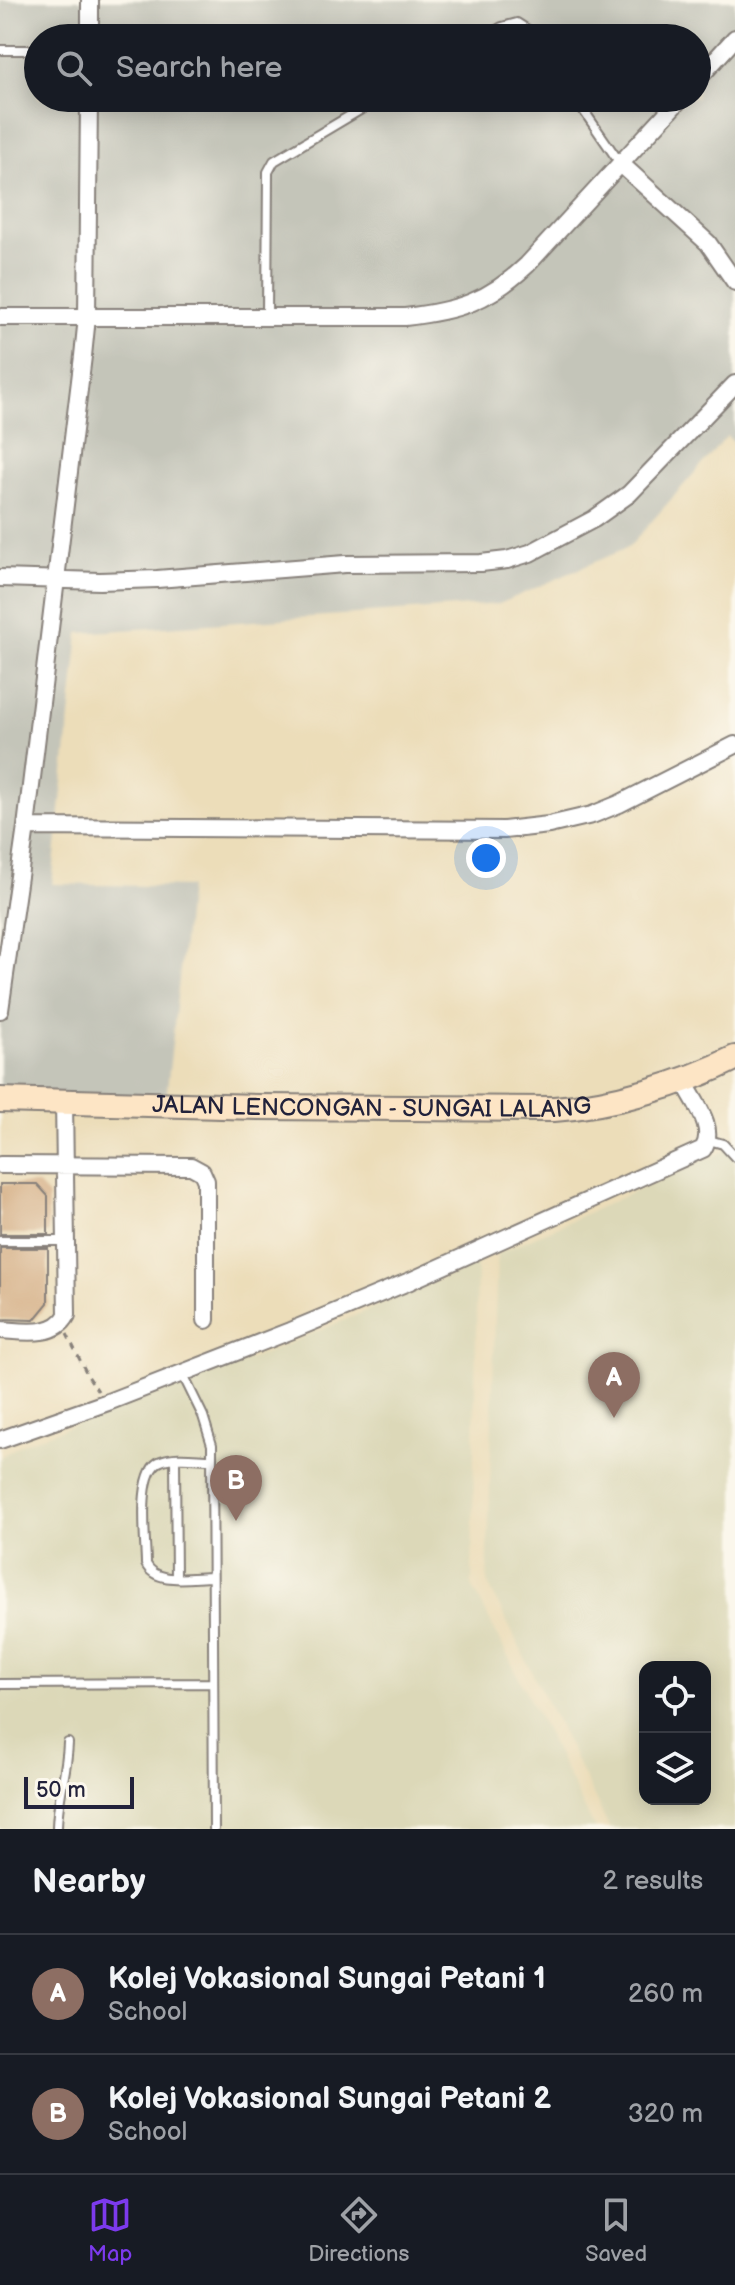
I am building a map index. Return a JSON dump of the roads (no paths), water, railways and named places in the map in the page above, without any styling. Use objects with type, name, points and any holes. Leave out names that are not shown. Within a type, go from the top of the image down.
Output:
[{"type":"street","points":[[90,0],[90,24]]},
{"type":"street","points":[[711,65],[735,38]]},
{"type":"street","points":[[0,1010],[26,827],[87,317],[89,112]]},
{"type":"street","points":[[0,317],[405,317],[436,314],[483,299],[505,285],[668,112]]},
{"type":"street","points":[[621,164],[708,243],[735,282]]},
{"type":"street","points":[[0,578],[157,579],[345,564],[507,560],[530,553],[594,519],[629,494],[735,384]]},
{"type":"street","points":[[26,827],[504,830],[549,825],[592,815],[619,804],[735,745]]},
{"type":"street","name":"JALAN LENCONGAN - SUNGAI LALANG","points":[[0,1100],[538,1110],[588,1105],[683,1080],[735,1058]]},
{"type":"street","points":[[0,1440],[108,1402],[410,1281],[703,1149],[709,1140],[708,1129],[683,1080]]},
{"type":"street","points":[[0,1330],[43,1331],[62,1324],[67,1315],[64,1101]]},
{"type":"street","points":[[0,1165],[191,1166],[202,1172],[206,1181],[206,1320]]},
{"type":"lane","points":[[0,50],[24,50]]},
{"type":"lane","points":[[267,316],[268,172],[274,161],[356,112]]},
{"type":"lane","points":[[585,112],[621,164]]},
{"type":"lane","points":[[709,1140],[723,1144],[735,1157]]},
{"type":"lane","points":[[0,1241],[66,1241]]},
{"type":"lane","points":[[182,1373],[209,1431],[212,1459],[214,1829]]},
{"type":"lane","points":[[175,1459],[176,1577]]},
{"type":"lane","points":[[211,1577],[159,1577],[150,1573],[146,1564],[145,1511],[146,1477],[152,1465],[163,1460],[212,1459]]},
{"type":"lane","points":[[0,1684],[212,1683]]},
{"type":"lane","points":[[57,1829],[57,1805],[68,1743]]},
{"type":"place","name":"Kolej Vokasional Sungai Petani 1","points":[[614,1418]]},
{"type":"place","name":"Kolej Vokasional Sungai Petani 2","points":[[236,1521]]}]
